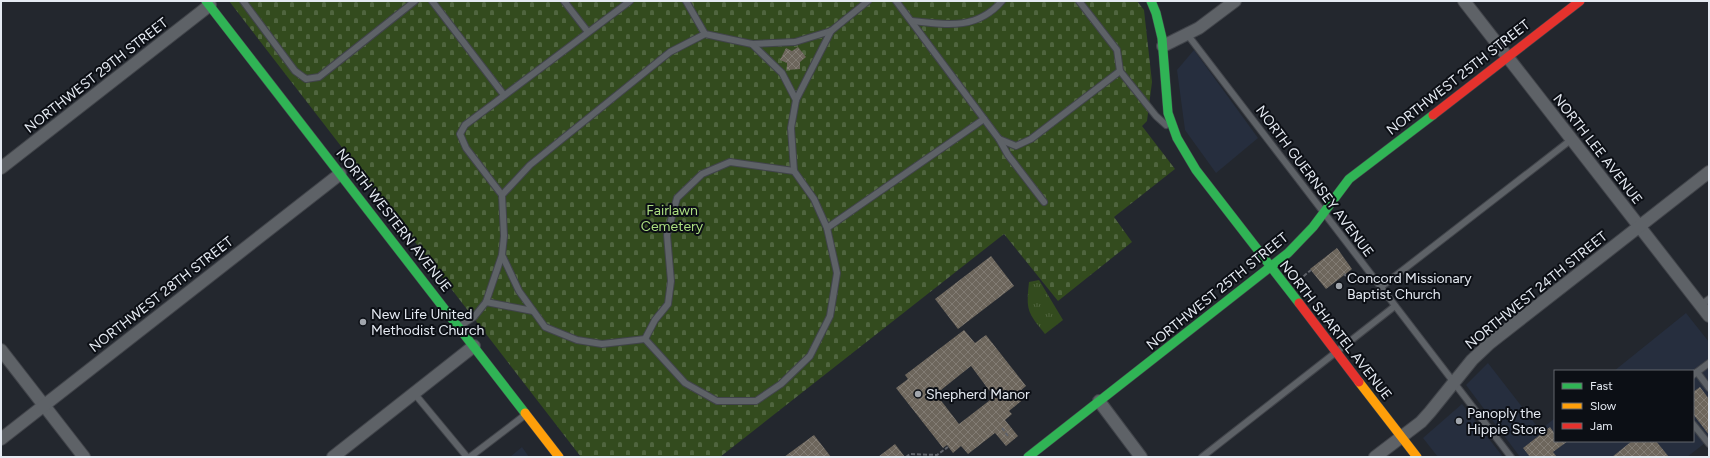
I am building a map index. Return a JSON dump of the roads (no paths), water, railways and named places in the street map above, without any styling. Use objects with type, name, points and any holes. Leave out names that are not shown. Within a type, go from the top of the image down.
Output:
[{"type":"street","name":"NORTH SHARTEL AVENUE","points":[[1151,1],[1160,24],[1163,46],[1166,104],[1174,133],[1196,170],[1417,457]]},
{"type":"street","points":[[1163,46],[1199,28],[1235,1]]},
{"type":"street","name":"NORTH LEE AVENUE","points":[[1464,1],[1639,226],[1705,302],[1709,316]]},
{"type":"street","name":"NORTHWEST 25TH STREET","points":[[1028,457],[1271,268],[1299,244],[1314,226],[1338,191],[1349,179],[1580,1]]},
{"type":"street","name":"NORTHWEST 29TH STREET","points":[[1,168],[208,3]]},
{"type":"street","name":"NORTH WESTERN AVENUE","points":[[208,3],[559,457]]},
{"type":"street","name":"NORTHWEST 24TH STREET","points":[[1375,457],[1421,422],[1472,360],[1490,343],[1709,173]]},
{"type":"street","name":"NORTHWEST 28TH STREET","points":[[1,439],[340,174]]},
{"type":"street","points":[[333,457],[474,346]]},
{"type":"street","points":[[1,350],[84,457]]},
{"type":"street","points":[[1099,401],[1141,457]]},
{"type":"lane","points":[[243,1],[295,71],[306,79],[319,77],[415,1]]},
{"type":"lane","points":[[432,1],[504,95]]},
{"type":"lane","points":[[564,1],[588,32]]},
{"type":"lane","points":[[459,327],[474,317],[486,302],[502,255],[504,236],[502,195],[466,148],[460,134],[465,125],[630,1]]},
{"type":"lane","points":[[686,1],[706,34]]},
{"type":"lane","points":[[502,195],[530,165],[670,52],[706,34],[752,44],[795,42],[831,31],[868,1]]},
{"type":"lane","points":[[896,1],[1044,202]]},
{"type":"lane","points":[[912,21],[946,25],[979,20],[996,8],[1002,1]]},
{"type":"lane","points":[[1079,1],[1117,50],[1120,71],[1156,116],[1174,133]]},
{"type":"lane","points":[[645,339],[685,383],[717,401],[756,401],[781,384],[810,356],[830,316],[837,273],[827,228],[814,199],[794,171],[791,128],[796,100],[831,31]]},
{"type":"lane","name":"NORTH GUERNSEY AVENUE","points":[[1187,34],[1511,457]]},
{"type":"lane","points":[[752,44],[782,73],[796,100]]},
{"type":"lane","points":[[999,139],[1016,146],[1031,140],[1120,71]]},
{"type":"lane","points":[[827,228],[984,119]]},
{"type":"lane","points":[[1381,288],[1572,139]]},
{"type":"lane","points":[[645,339],[655,320],[668,304],[671,281],[667,236],[677,198],[702,174],[730,162],[794,171]]},
{"type":"lane","points":[[502,255],[519,291],[545,327],[577,340],[602,344],[645,339]]},
{"type":"lane","points":[[486,302],[533,311]]},
{"type":"lane","points":[[1202,457],[1395,306]]},
{"type":"lane","points":[[1709,363],[1695,373],[1709,388]]},
{"type":"lane","points":[[414,393],[468,457],[526,414]]},
{"type":"lane","points":[[1694,425],[1709,444]]},
{"type":"place","name":"Concord Missionary Baptist Church","points":[[1339,286]]},
{"type":"place","name":"New Life United Methodist Church","points":[[363,322]]},
{"type":"place","name":"Shepherd Manor","points":[[918,394]]},
{"type":"place","name":"Panoply the Hippie Store","points":[[1459,421]]},
{"type":"park label","name":"Fairlawn Cemetery","points":[[672,218]]}]
